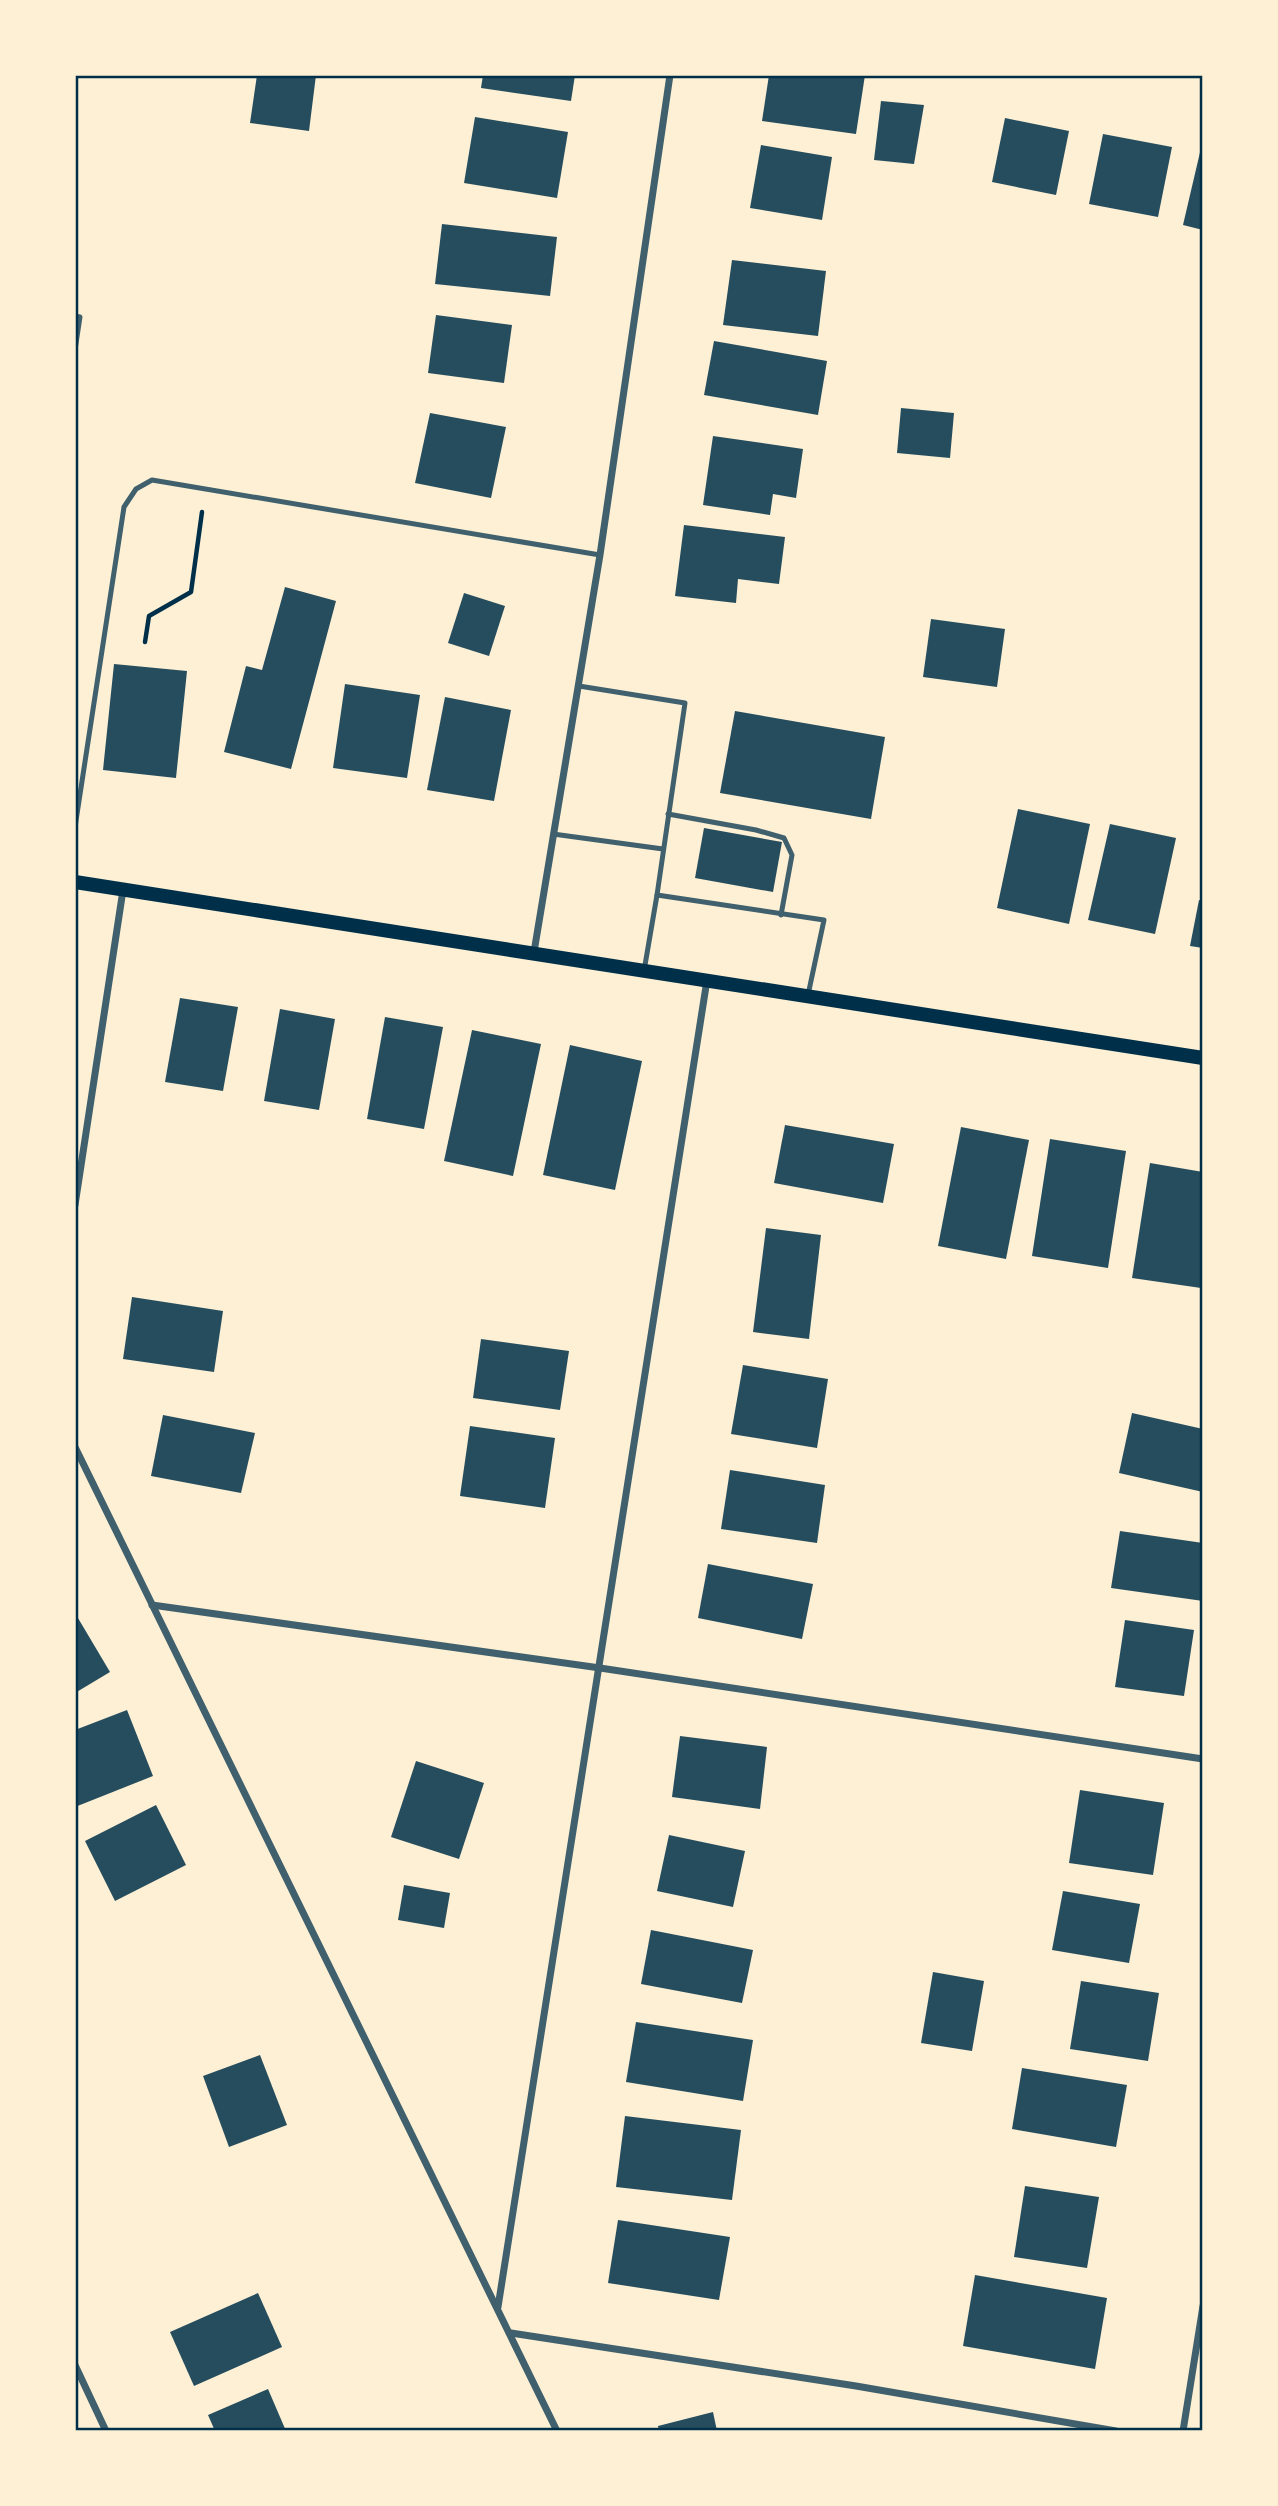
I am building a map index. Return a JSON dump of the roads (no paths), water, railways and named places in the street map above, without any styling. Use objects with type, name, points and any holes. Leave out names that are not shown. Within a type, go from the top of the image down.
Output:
[{"type":"main road","points":[[75,882],[1203,1058]]},
{"type":"street","points":[[534,952],[600,555],[670,75]]},
{"type":"street","points":[[75,1205],[123,890]]},
{"type":"street","points":[[498,2307],[707,980]]},
{"type":"street","points":[[75,1447],[557,2431]]},
{"type":"street","points":[[152,1605],[600,1668],[1203,1759]]},
{"type":"street","points":[[1183,2431],[1203,2306]]},
{"type":"street","points":[[511,2333],[856,2386],[1116,2431]]},
{"type":"street","points":[[75,2365],[106,2431]]},
{"type":"lane","points":[[75,316],[80,317],[75,350]]},
{"type":"lane","points":[[75,827],[124,507],[136,489],[152,480],[600,555]]},
{"type":"lane","points":[[579,686],[685,703],[644,971]]},
{"type":"lane","points":[[668,814],[756,830],[783,838],[792,855],[781,915]]},
{"type":"lane","points":[[553,834],[663,849]]},
{"type":"lane","points":[[657,895],[824,920],[808,995]]}]
